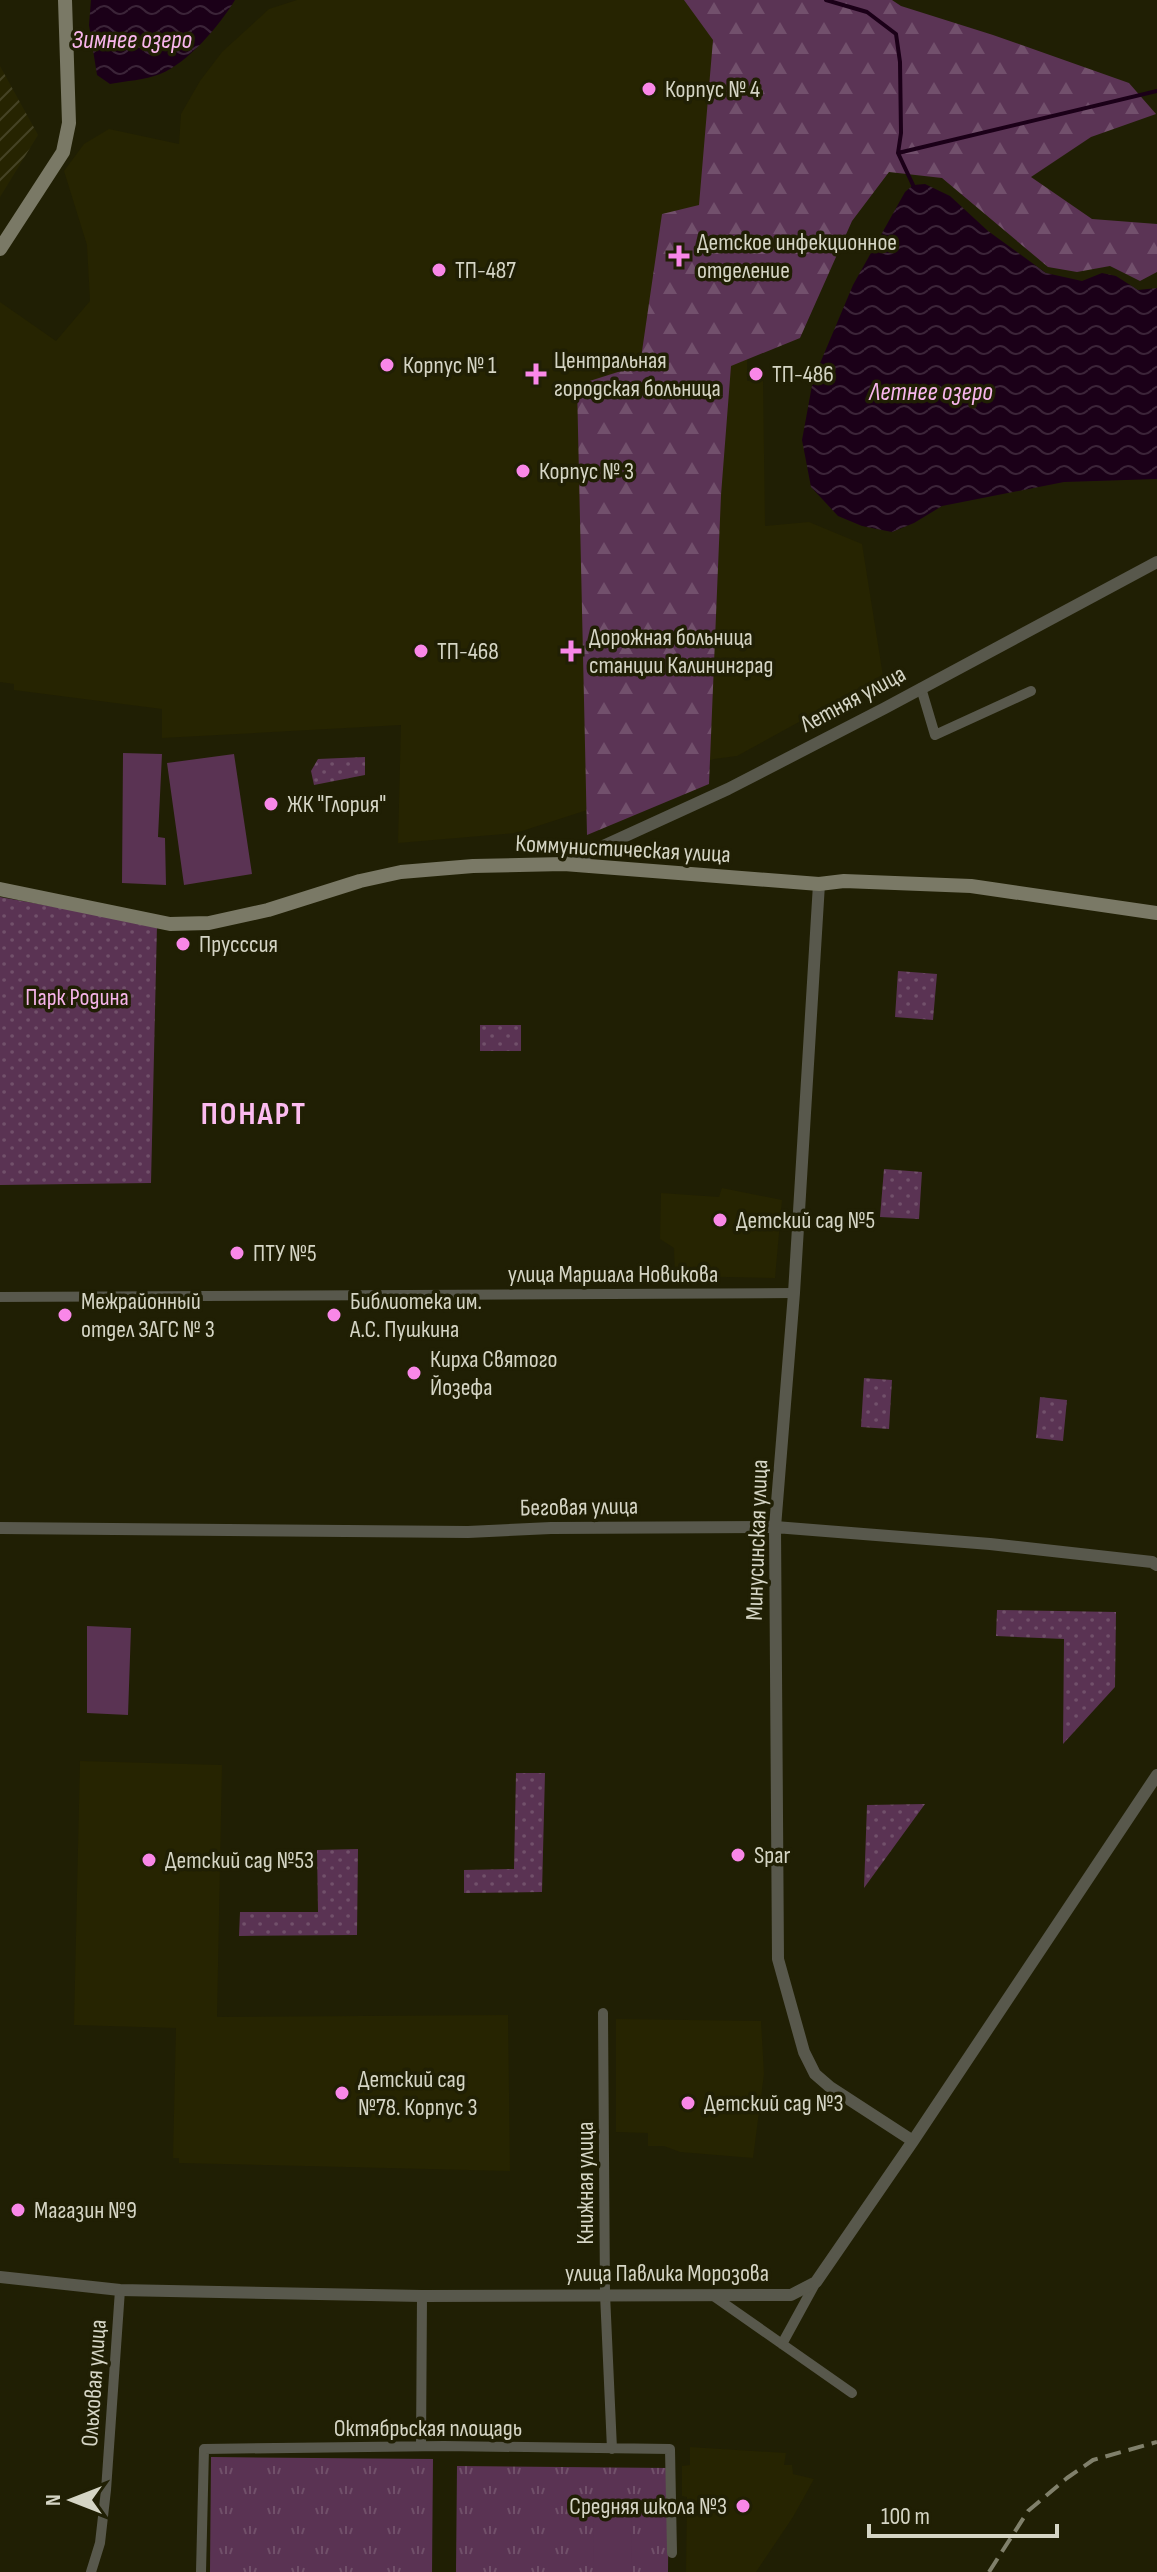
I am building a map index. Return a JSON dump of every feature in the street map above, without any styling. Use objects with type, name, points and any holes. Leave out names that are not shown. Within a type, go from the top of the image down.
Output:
[{"type":"main road","points":[[0,249],[63,152],[67,136],[65,0]]},
{"type":"main road","name":"Коммунистическая улица","points":[[0,889],[170,924],[209,923],[268,910],[360,881],[401,872],[473,866],[564,864],[819,884],[844,881],[971,886],[1157,913]]},
{"type":"street","name":"Летняя улица","points":[[564,864],[728,789],[1157,562]]},
{"type":"street","points":[[921,688],[935,735],[1031,691]]},
{"type":"street","name":"Минусинская улица","points":[[819,884],[794,1293],[775,1527],[776,1843],[780,1968],[804,2052],[815,2074],[913,2141]]},
{"type":"street","name":"улица Маршала Новикова","points":[[0,1297],[794,1293]]},
{"type":"street","name":"Беговая улица","points":[[0,1528],[468,1532],[551,1528],[775,1527],[990,1544],[1157,1565]]},
{"type":"street","points":[[782,2344],[816,2282],[1157,1775]]},
{"type":"street","name":"Книжная улица","points":[[603,2013],[605,2294],[612,2449]]},
{"type":"street","name":"улица Павлика Морозова","points":[[0,2277],[120,2290],[422,2296],[791,2295],[816,2282]]},
{"type":"street","name":"Ольховая улица","points":[[91,2572],[100,2543],[106,2490],[120,2290]]},
{"type":"street","points":[[712,2295],[852,2393]]},
{"type":"street","points":[[421,2446],[422,2296]]},
{"type":"street","name":"Октябрьская площадь","points":[[201,2572],[204,2449],[421,2446],[670,2449],[672,2553]]},
{"type":"shaded area","points":[[297,0],[774,0],[747,353],[747,381],[763,381],[765,526],[809,522],[862,544],[883,676],[737,756],[699,764],[699,774],[516,833],[398,843],[401,725],[162,738],[162,709],[14,690],[14,684],[0,682],[0,302],[56,341],[90,301],[87,245],[64,171],[84,144],[109,129],[179,144],[181,114],[222,52],[269,9]]},
{"type":"shaded area","points":[[0,66],[38,135],[0,197]]},
{"type":"shaded area","name":"Детский сад №5","points":[[722,1188],[782,1200],[775,1278],[675,1276],[674,1248],[660,1239],[661,1193],[719,1197]]},
{"type":"shaded area","points":[[80,1761],[222,1765],[217,2017],[508,2015],[510,2171],[179,2163],[179,2158],[173,2158],[176,2028],[74,2025]]},
{"type":"shaded area","name":"Детский сад №3","points":[[616,2019],[761,2021],[764,2074],[753,2158],[648,2146],[648,2133],[616,2132]]},
{"type":"shaded area","name":"Средняя школа №3","points":[[690,2447],[786,2453],[784,2465],[792,2465],[793,2474],[814,2479],[756,2572],[686,2572],[687,2497],[682,2496],[682,2466],[690,2465]]},
{"type":"green space","points":[[684,0],[892,0],[901,6],[1129,83],[1156,114],[1091,137],[1031,177],[1092,219],[1157,224],[1157,272],[1140,281],[1110,266],[1077,272],[1048,267],[942,178],[889,172],[852,221],[800,338],[731,366],[721,495],[709,784],[587,835],[577,385],[640,365],[662,214],[699,205],[713,40]]},
{"type":"green space","points":[[123,753],[162,754],[158,837],[165,838],[166,885],[122,883]]},
{"type":"green space","points":[[234,754],[252,874],[184,885],[167,763]]},
{"type":"green space","points":[[365,757],[365,775],[314,785],[311,771],[318,759]]},
{"type":"green space","name":"Парк Родина","points":[[0,897],[157,925],[151,1183],[0,1185]]},
{"type":"green space","points":[[898,971],[937,974],[933,1020],[895,1017]]},
{"type":"green space","points":[[480,1025],[521,1025],[521,1051],[480,1051]]},
{"type":"green space","points":[[884,1169],[922,1172],[919,1219],[880,1217]]},
{"type":"green space","points":[[864,1378],[892,1380],[889,1429],[861,1427]]},
{"type":"green space","points":[[1040,1397],[1067,1400],[1063,1441],[1036,1438]]},
{"type":"green space","points":[[997,1610],[1116,1612],[1115,1687],[1063,1744],[1064,1639],[996,1636]]},
{"type":"green space","points":[[87,1626],[131,1628],[128,1715],[87,1713]]},
{"type":"green space","points":[[516,1773],[545,1773],[542,1892],[464,1893],[464,1870],[514,1869]]},
{"type":"green space","points":[[925,1804],[864,1888],[867,1805]]},
{"type":"green space","points":[[358,1849],[357,1935],[239,1936],[240,1912],[318,1912],[317,1850]]},
{"type":"green space","points":[[211,2457],[433,2459],[432,2572],[210,2572]]},
{"type":"green space","points":[[457,2466],[669,2468],[668,2572],[456,2572]]},
{"type":"green space","points":[[593,2518],[631,2518],[632,2572],[594,2572]]},
{"type":"water","name":"Зимнее озеро","points":[[91,0],[235,0],[202,43],[171,69],[148,78],[110,84],[97,75],[89,25]]},
{"type":"water","name":"Летнее озеро","points":[[925,184],[950,196],[988,231],[1046,273],[1082,281],[1102,273],[1116,276],[1138,290],[1157,288],[1157,479],[1064,482],[942,506],[892,532],[862,526],[838,516],[811,487],[802,440],[813,380],[853,285],[905,192],[913,185]]},
{"type":"waterway","points":[[826,0],[867,12],[896,34],[900,62],[901,133],[898,153],[913,185]]},
{"type":"waterway","points":[[898,153],[1157,91]]},
{"type":"railway","points":[[989,2572],[1028,2511],[1067,2478],[1093,2460],[1157,2442]]},
{"type":"place","name":"Корпус № 4","points":[[649,89]]},
{"type":"place","name":"Детское инфекционное отделение","points":[[679,256]]},
{"type":"place","name":"ТП-487","points":[[439,270]]},
{"type":"place","name":"Корпус № 1","points":[[387,365]]},
{"type":"place","name":"Центральная городская больница","points":[[536,374]]},
{"type":"place","name":"ТП-486","points":[[756,374]]},
{"type":"place","name":"Корпус № 3","points":[[523,471]]},
{"type":"place","name":"ТП-468","points":[[421,651]]},
{"type":"place","name":"Дорожная больница станции Калининград","points":[[571,651]]},
{"type":"place","name":"ЖК \"Глория\"","points":[[271,804]]},
{"type":"place","name":"Прусссия","points":[[183,944]]},
{"type":"place","name":"Детский сад №5","points":[[720,1220]]},
{"type":"place","name":"ПТУ №5","points":[[237,1253]]},
{"type":"place","name":"Межрайонный отдел ЗАГС № 3","points":[[65,1315]]},
{"type":"place","name":"Библиотека им. А.С. Пушкина","points":[[334,1315]]},
{"type":"place","name":"Кирха Святого Йозефа","points":[[414,1373]]},
{"type":"place","name":"Spar","points":[[738,1855]]},
{"type":"place","name":"Детский сад №53","points":[[149,1860]]},
{"type":"place","name":"Детский сад №78. Корпус 3","points":[[342,2093]]},
{"type":"place","name":"Детский сад №3","points":[[688,2103]]},
{"type":"place","name":"Магазин №9","points":[[18,2210]]},
{"type":"place","name":"Средняя школа №3","points":[[743,2506]]},
{"type":"district","name":"ПОНАРТ","points":[[254,1114]]}]
